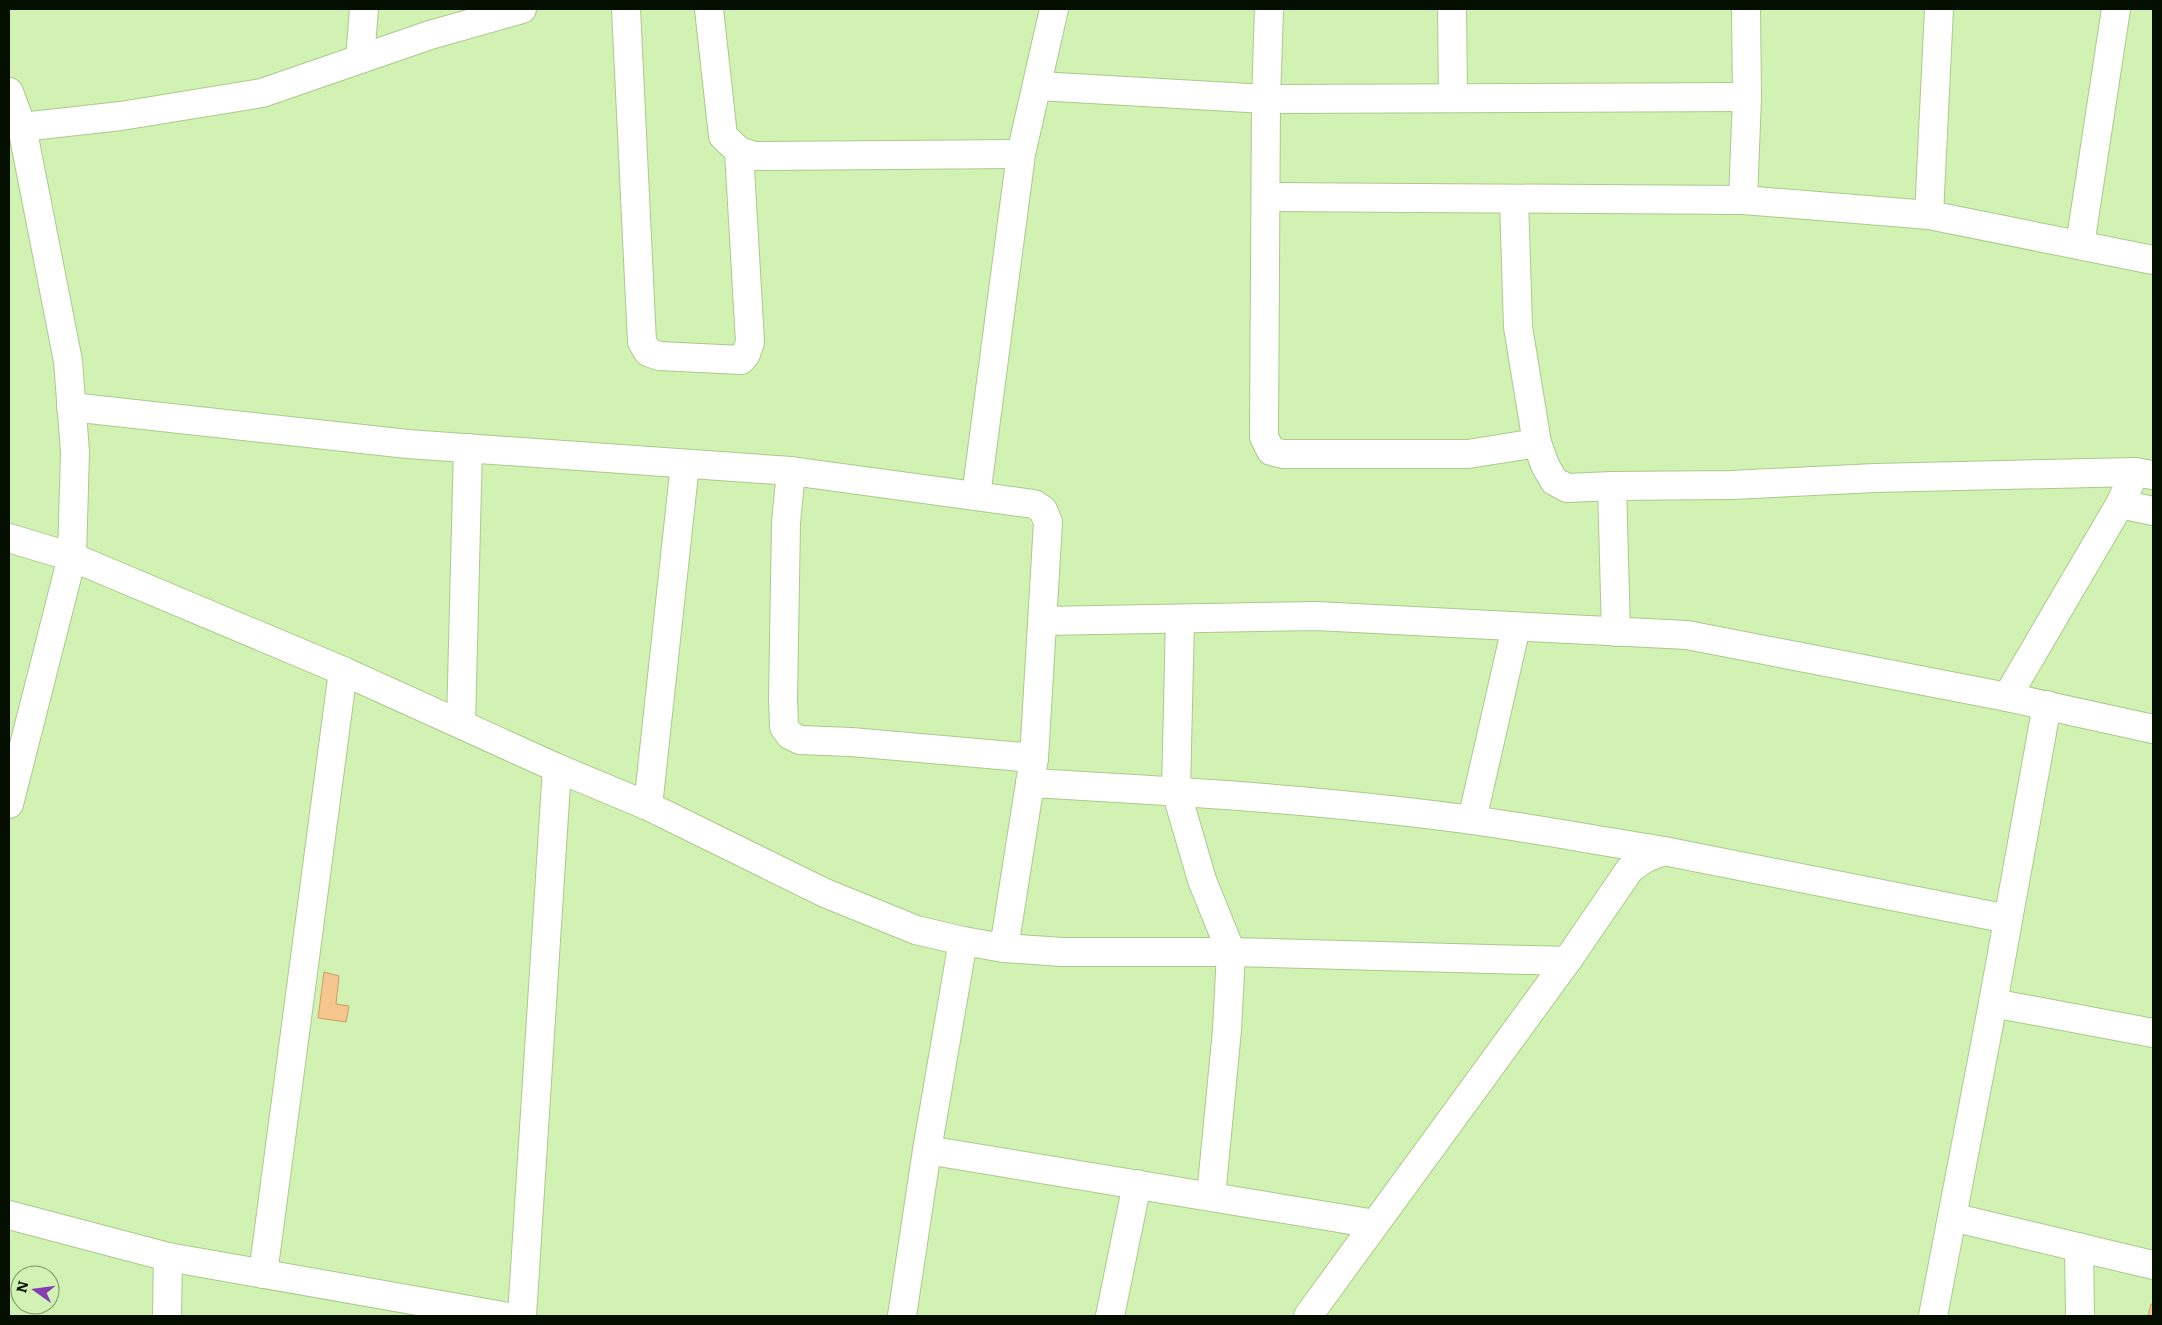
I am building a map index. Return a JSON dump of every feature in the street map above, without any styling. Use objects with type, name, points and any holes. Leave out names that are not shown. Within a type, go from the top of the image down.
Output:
[{"type":"street","points":[[360,59],[364,9]]},
{"type":"street","points":[[22,127],[121,116],[262,93],[430,35],[522,9]]},
{"type":"street","points":[[626,9],[642,342],[648,352],[659,356],[741,360],[746,354],[750,342],[740,151]]},
{"type":"street","points":[[709,9],[723,136],[740,151],[754,156],[1021,154]]},
{"type":"street","points":[[976,496],[1021,154],[1054,9]]},
{"type":"street","points":[[1269,9],[1266,99],[1264,437],[1271,451],[1283,454],[1468,454],[1537,443]]},
{"type":"street","points":[[1452,9],[1452,98]]},
{"type":"street","points":[[1743,200],[1747,97],[1746,9]]},
{"type":"street","points":[[1929,215],[1939,9]]},
{"type":"street","points":[[2080,245],[2116,9]]},
{"type":"street","points":[[1038,86],[1266,99],[1747,97]]},
{"type":"street","points":[[9,92],[22,127],[68,361],[75,452],[72,557],[9,804]]},
{"type":"street","points":[[1266,197],[1743,200],[1929,215],[2153,260]]},
{"type":"street","points":[[1514,199],[1518,327],[1537,443],[1545,465],[1554,481],[1567,488],[1731,485],[1875,478],[2144,474]]},
{"type":"street","points":[[71,407],[408,444],[791,471],[1034,504],[1044,510],[1048,522],[1043,621],[1032,771],[1004,948]]},
{"type":"street","points":[[461,723],[468,448]]},
{"type":"street","points":[[648,806],[685,464]]},
{"type":"street","points":[[791,471],[786,523],[783,698],[784,727],[790,735],[800,740],[851,742],[1032,771],[1176,791],[1472,820],[1664,851],[2008,919]]},
{"type":"street","points":[[2007,697],[2120,504],[2144,474]]},
{"type":"street","points":[[1612,486],[1616,632]]},
{"type":"street","points":[[2120,504],[2153,511]]},
{"type":"street","points":[[9,538],[72,557],[343,671],[461,723],[556,768],[648,806],[825,893],[916,930],[1004,948],[1062,952],[1231,952],[1567,961]]},
{"type":"street","points":[[1043,621],[1316,616],[1687,635],[2047,705],[2153,729]]},
{"type":"street","points":[[1180,619],[1176,791],[1202,880],[1231,952],[1227,1030],[1211,1196]]},
{"type":"street","points":[[1472,820],[1516,627]]},
{"type":"street","points":[[263,1274],[343,671]]},
{"type":"street","points":[[1933,1316],[1993,1003],[2047,705]]},
{"type":"street","points":[[522,1316],[556,768]]},
{"type":"street","points":[[1308,1316],[1567,961],[1630,869],[1646,858],[1664,851]]},
{"type":"street","points":[[902,1316],[964,941]]},
{"type":"street","points":[[1993,1003],[2153,1033]]},
{"type":"street","points":[[928,1150],[1376,1224]]},
{"type":"street","points":[[1110,1316],[1137,1184]]},
{"type":"street","points":[[9,1215],[168,1257],[503,1316]]},
{"type":"street","points":[[1952,1218],[2153,1265]]},
{"type":"street","points":[[2079,1247],[2080,1316]]},
{"type":"street","points":[[167,1316],[168,1257]]},
{"type":"building","points":[[324,972],[339,976],[336,1004],[349,1006],[346,1022],[318,1018]]},
{"type":"building","points":[[2151,1304],[2153,1305],[2153,1316],[2148,1316]]}]
